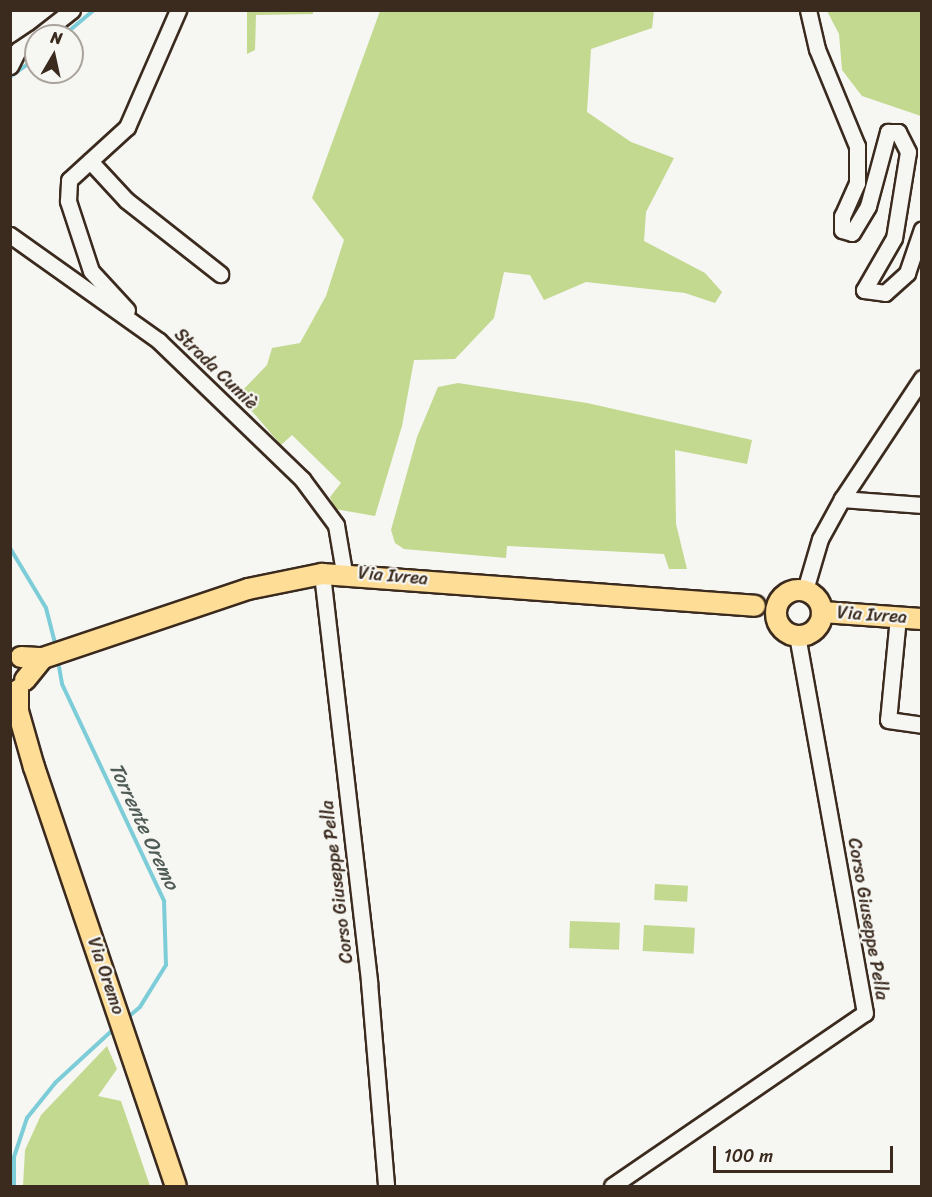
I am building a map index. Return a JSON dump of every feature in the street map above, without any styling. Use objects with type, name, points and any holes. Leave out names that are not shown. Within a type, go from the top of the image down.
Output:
[{"type":"main road","name":"Via Ivrea","points":[[16,654],[43,658],[248,589],[322,574],[344,572],[764,607]]},
{"type":"main road","points":[[804,590],[817,598],[822,612],[817,627],[797,636],[778,623],[764,607],[790,591],[804,590]]},
{"type":"main road","name":"Via Ivrea","points":[[822,612],[921,619]]},
{"type":"main road","name":"Via Oremo","points":[[16,654],[18,711],[34,767],[176,1186]]},
{"type":"main road","points":[[18,688],[43,658]]},
{"type":"main road","name":"Via Oremo","points":[[10,719],[34,767]]},
{"type":"street","points":[[54,24],[72,10]]},
{"type":"street","points":[[159,341],[92,271],[76,235],[69,180],[127,127],[178,10]]},
{"type":"street","points":[[808,10],[817,49],[857,146],[857,183],[842,216],[842,230],[852,233],[861,220],[888,132],[898,132],[908,152],[894,238],[864,290],[885,293],[907,273],[921,229]]},
{"type":"street","points":[[10,66],[18,51],[24,47]]},
{"type":"street","points":[[90,161],[126,200],[220,274]]},
{"type":"street","name":"Strada Cumiè","points":[[10,235],[159,341],[324,504],[338,531],[344,572]]},
{"type":"street","points":[[804,590],[820,539],[842,499],[921,378]]},
{"type":"street","points":[[842,499],[921,505]]},
{"type":"street","name":"Corso Giuseppe Pella","points":[[322,574],[369,982],[386,1186]]},
{"type":"street","points":[[898,617],[888,720],[921,725]]},
{"type":"street","name":"Corso Giuseppe Pella","points":[[612,1186],[865,1013],[797,636]]},
{"type":"green space","points":[[247,11],[313,11],[313,14],[256,15],[255,50],[247,54]]},
{"type":"green space","points":[[380,11],[654,11],[652,28],[591,49],[587,112],[631,142],[674,158],[646,212],[644,241],[705,273],[722,292],[715,303],[685,293],[586,282],[544,300],[530,275],[504,272],[494,318],[455,359],[414,360],[402,426],[375,516],[335,509],[330,497],[341,483],[292,435],[281,445],[238,395],[267,365],[272,348],[300,343],[326,296],[344,240],[312,198]]},
{"type":"green space","points":[[827,11],[921,11],[921,116],[862,96],[842,70],[839,34]]},
{"type":"green space","points":[[458,383],[587,403],[752,440],[747,464],[675,450],[676,524],[687,569],[669,569],[664,554],[507,546],[506,558],[404,549],[395,543],[391,530],[417,437],[438,387]]},
{"type":"green space","points":[[655,884],[688,886],[687,902],[654,900]]},
{"type":"green space","points":[[570,921],[620,923],[619,950],[569,948]]},
{"type":"green space","points":[[644,925],[695,928],[694,954],[643,951]]},
{"type":"green space","points":[[107,1046],[117,1069],[98,1096],[121,1101],[150,1186],[23,1186],[25,1150],[41,1115]]},
{"type":"waterway","points":[[77,24],[94,10]]},
{"type":"waterway","points":[[10,77],[24,67]]},
{"type":"waterway","name":"Torrente Oremo","points":[[10,548],[46,608],[56,647]]},
{"type":"waterway","name":"Torrente Oremo","points":[[58,661],[62,684],[164,901],[166,965],[140,1007],[127,1018]]},
{"type":"waterway","name":"Torrente Oremo","points":[[14,1186],[14,1157],[27,1118],[55,1083],[116,1027]]}]
